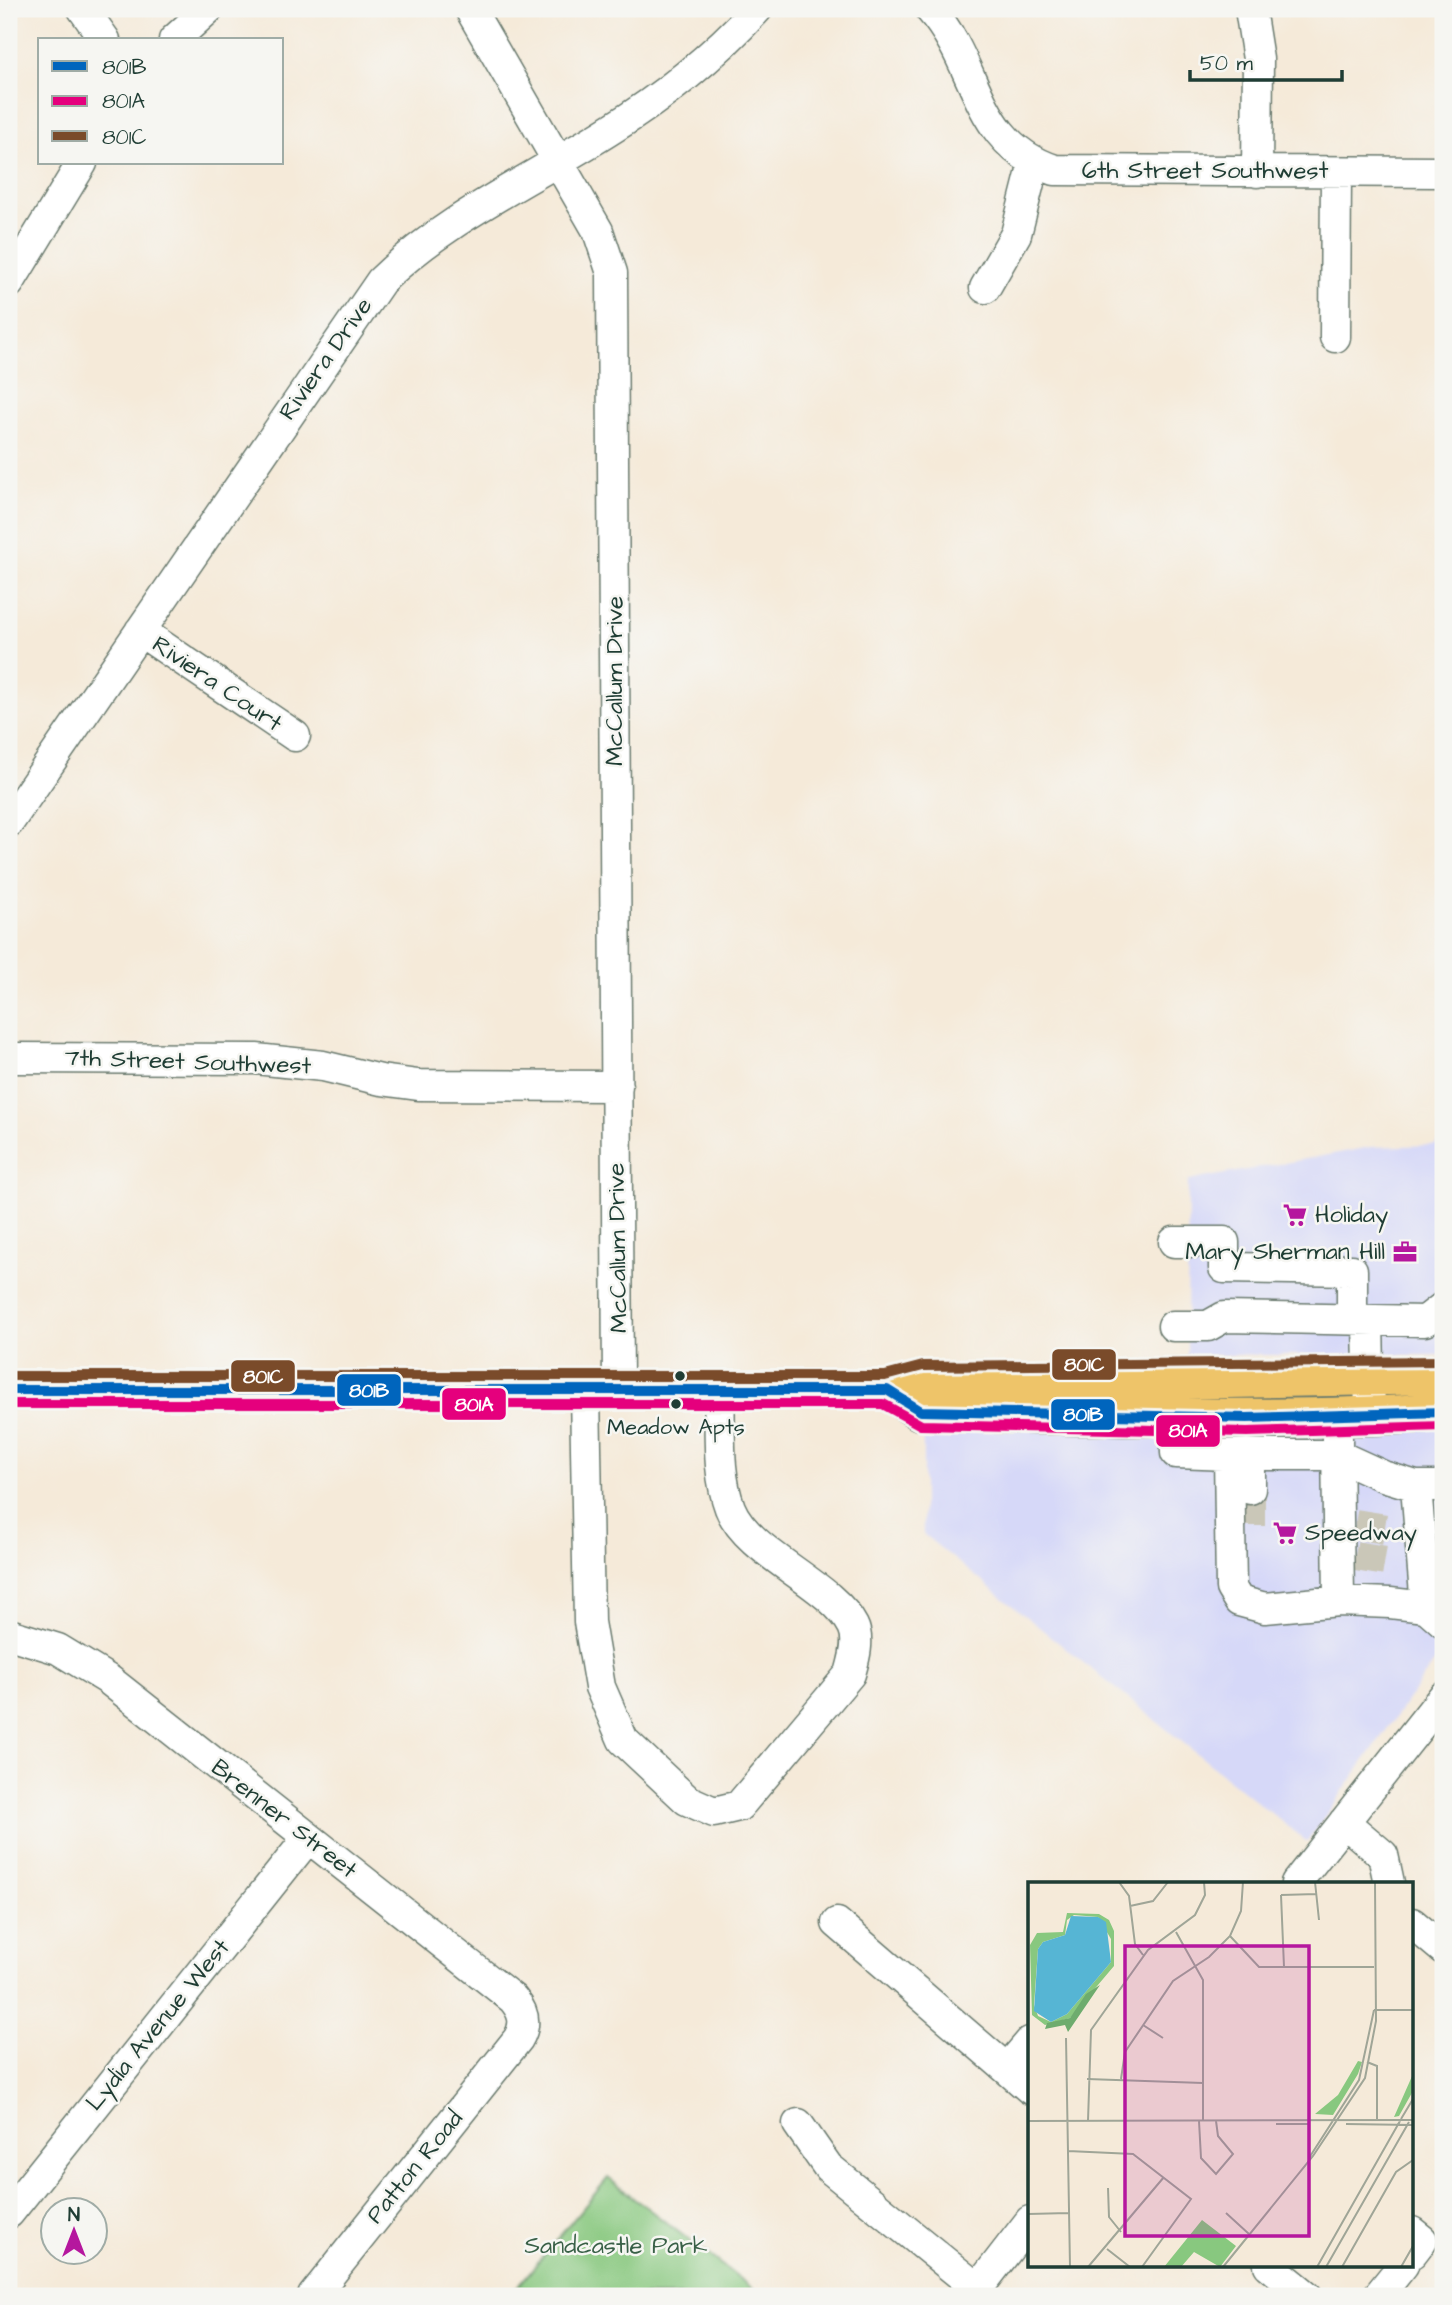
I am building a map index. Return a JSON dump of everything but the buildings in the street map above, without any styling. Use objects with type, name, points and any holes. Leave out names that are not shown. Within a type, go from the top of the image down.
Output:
[{"type":"main road","points":[[9,1390],[887,1390],[923,1380],[1173,1380],[1443,1375]]},
{"type":"main road","points":[[887,1390],[921,1411],[1175,1418],[1354,1417],[1443,1412]]},
{"type":"street","points":[[83,9],[104,38]]},
{"type":"street","points":[[176,38],[208,9]]},
{"type":"street","name":"McCallum Drive","points":[[470,9],[598,231],[606,252],[614,303],[617,1086],[589,1622],[600,1687],[623,1740],[687,1800],[714,1812],[739,1806],[758,1785],[850,1674],[856,1650],[854,1628],[840,1610],[747,1532],[731,1509],[721,1472],[719,1390]]},
{"type":"street","name":"Riviera Drive","points":[[9,822],[381,281],[414,249],[445,228],[558,161],[664,92],[715,50],[757,9]]},
{"type":"street","name":"6th Street Southwest","points":[[929,9],[954,42],[988,117],[1007,144],[1034,163],[1055,170],[1443,172]]},
{"type":"street","points":[[1250,9],[1258,59],[1256,172]]},
{"type":"street","points":[[985,288],[1016,234],[1034,163]]},
{"type":"street","points":[[9,283],[81,164]]},
{"type":"street","points":[[1335,337],[1336,172]]},
{"type":"street","name":"Riviera Court","points":[[140,631],[295,736]]},
{"type":"street","name":"7th Street Southwest","points":[[9,1058],[256,1059],[313,1064],[381,1080],[418,1085],[617,1086]]},
{"type":"street","points":[[1174,1242],[1224,1242],[1224,1317]]},
{"type":"street","points":[[1224,1269],[1352,1269],[1369,1376],[1337,1455],[1346,1519],[1346,1553],[1339,1601]]},
{"type":"street","points":[[1173,1326],[1208,1326],[1224,1317],[1425,1321],[1443,1307]]},
{"type":"street","points":[[1173,1380],[1176,1453],[1337,1455],[1382,1476],[1430,1486],[1410,1535],[1411,1567],[1435,1614]]},
{"type":"street","points":[[1239,1455],[1250,1489]]},
{"type":"street","points":[[1239,1455],[1233,1595],[1238,1601],[1252,1606],[1297,1606],[1339,1601],[1435,1614]]},
{"type":"street","points":[[1250,1526],[1251,1593],[1258,1600],[1284,1600],[1297,1606]]},
{"type":"street","name":"Brenner Street","points":[[9,1634],[58,1649],[89,1666],[513,1999],[521,2009],[524,2020],[518,2039]]},
{"type":"street","points":[[1297,1882],[1443,1697]]},
{"type":"street","points":[[1344,1822],[1383,1855],[1389,1882]]},
{"type":"street","name":"Lydia Avenue West","points":[[9,2213],[308,1838]]},
{"type":"street","points":[[837,1923],[1028,2087]]},
{"type":"street","points":[[1414,1925],[1443,1949]]},
{"type":"street","name":"Patton Road","points":[[313,2296],[518,2039]]},
{"type":"street","points":[[1007,2069],[1028,2044]]},
{"type":"street","points":[[798,2123],[828,2167],[975,2292],[1028,2224]]},
{"type":"street","points":[[1414,2233],[1422,2239],[1414,2250]]},
{"type":"street","points":[[1270,2266],[1307,2296]]},
{"type":"street","points":[[1378,2296],[1402,2266]]},
{"type":"shaded area","points":[[1443,1138],[1443,1355],[1187,1355],[1188,1181],[1371,1147],[1435,1145]]},
{"type":"shaded area","points":[[923,1420],[1443,1427],[1443,1650],[1307,1842],[923,1534]]},
{"type":"green space","name":"Sandcastle Park","points":[[608,2178],[762,2296],[510,2296]]},
{"type":"tunnel","points":[[1250,1489],[1250,1526]]},
{"type":"tunnel","points":[[1355,1524],[1398,1531]]},
{"type":"tunnel","points":[[1355,1556],[1399,1563]]},
{"type":"transit line","name":"801C","points":[[9,1376],[885,1376],[923,1366],[1443,1361]]},
{"type":"transit line","name":"801B","points":[[9,1390],[887,1390],[921,1411],[1247,1418],[1443,1412]]},
{"type":"transit line","name":"801A","points":[[9,1404],[883,1404],[921,1425],[1247,1432],[1443,1426]]},
{"type":"place","name":"Holiday","points":[[1295,1215]]},
{"type":"place","name":"Mary Sherman Hill","points":[[1405,1252]]},
{"type":"place","name":"Meadow Apts","points":[[676,1404]]},
{"type":"place","name":"Speedway","points":[[1285,1533]]}]
